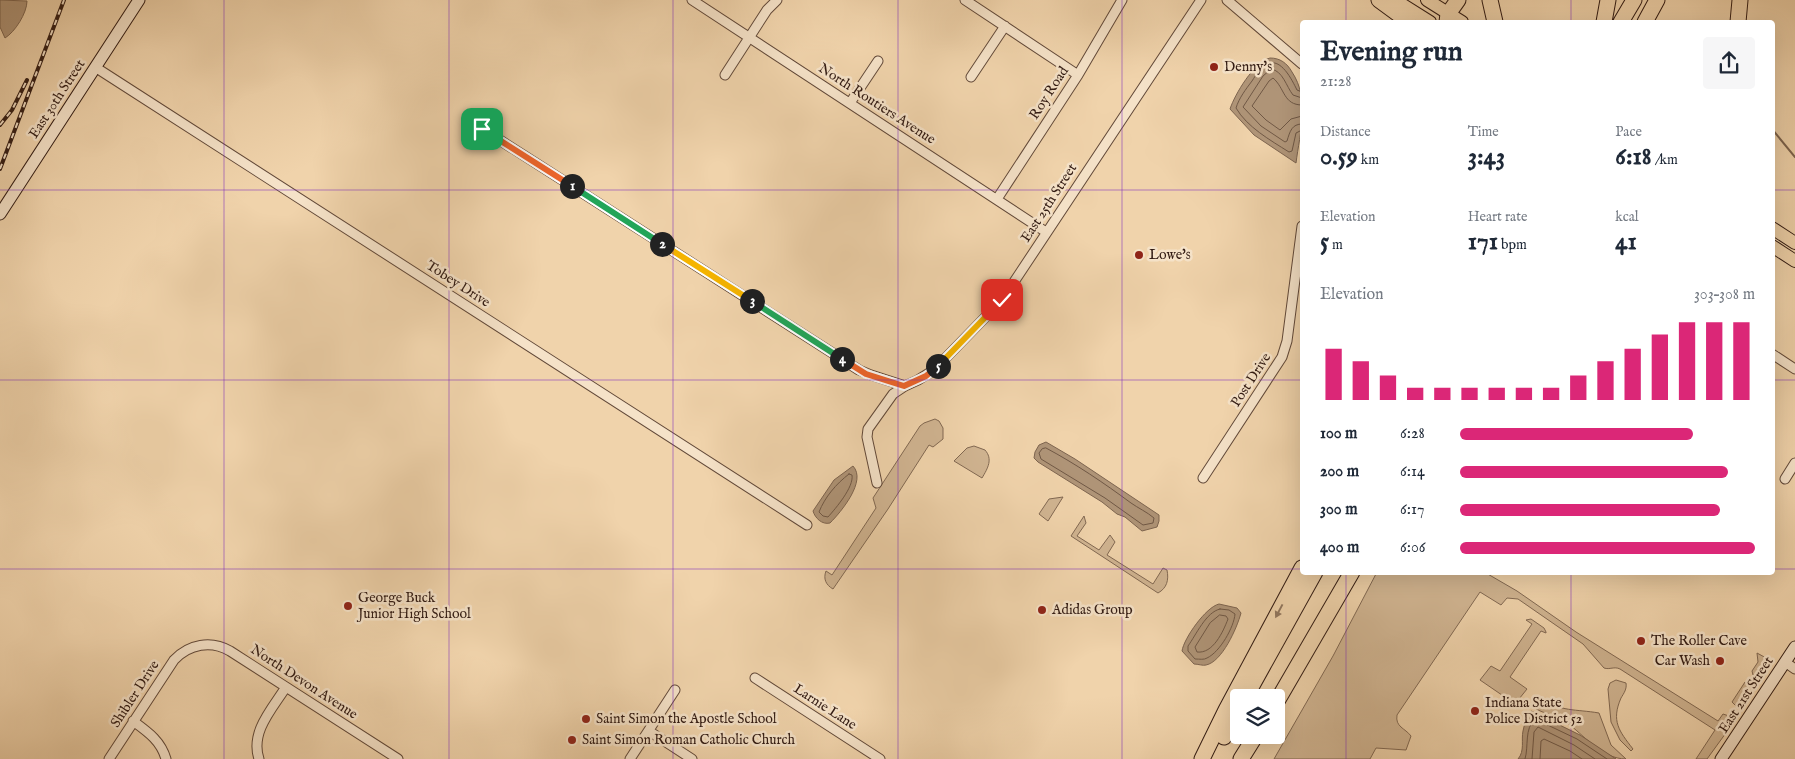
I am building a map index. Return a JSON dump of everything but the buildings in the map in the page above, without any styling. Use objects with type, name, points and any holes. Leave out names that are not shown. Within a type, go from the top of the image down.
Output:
[{"type":"highway","points":[[1379,0],[1406,20]]},
{"type":"highway","points":[[1448,18],[1458,0]]},
{"type":"highway","points":[[1490,0],[1495,20]]},
{"type":"highway","points":[[1604,20],[1608,0]]},
{"type":"highway","points":[[1622,20],[1634,0]]},
{"type":"highway","points":[[1646,20],[1657,0]]},
{"type":"highway","points":[[1738,20],[1740,0]]},
{"type":"highway","points":[[1202,759],[1300,572]]},
{"type":"highway","points":[[1250,689],[1313,575]]},
{"type":"highway","points":[[1278,689],[1339,575]]},
{"type":"highway","points":[[1284,689],[1350,575]]},
{"type":"highway","points":[[1211,759],[1230,726]]},
{"type":"highway","points":[[1240,759],[1249,744]]},
{"type":"main road","name":"East 30th Street","points":[[0,214],[139,0]]},
{"type":"main road","points":[[1395,0],[1427,20]]},
{"type":"main road","points":[[1426,0],[1448,18]]},
{"type":"main road","points":[[1775,230],[1795,243]]},
{"type":"main road","points":[[1775,248],[1795,261]]},
{"type":"main road","name":"East 21st Street","points":[[1721,759],[1795,647]]},
{"type":"street","name":"North Routiers Avenue","points":[[692,0],[997,198],[1046,232]]},
{"type":"street","points":[[725,75],[767,10],[777,0]]},
{"type":"street","points":[[965,0],[1078,74]]},
{"type":"street","name":"Roy Road","points":[[997,198],[1078,74],[1122,0]]},
{"type":"street","name":"East 25th Street","points":[[877,483],[866,437],[867,431],[893,394],[934,370],[998,304],[1201,0]]},
{"type":"street","points":[[1227,0],[1300,62]]},
{"type":"street","points":[[971,77],[1005,26]]},
{"type":"street","points":[[850,104],[878,61]]},
{"type":"street","name":"Tobey Drive","points":[[95,67],[807,525]]},
{"type":"street","points":[[470,121],[859,370],[904,386]]},
{"type":"street","name":"Post Drive","points":[[1203,478],[1282,357],[1287,341],[1300,241]]},
{"type":"street","points":[[1775,356],[1795,369]]},
{"type":"street","points":[[1785,479],[1795,463]]},
{"type":"street","name":"North Devon Avenue","points":[[190,648],[202,645],[222,647],[398,759]]},
{"type":"street","name":"Shibler Drive","points":[[109,759],[174,660],[190,648]]},
{"type":"street","points":[[1785,662],[1795,669]]},
{"type":"street","name":"Larnie Lane","points":[[755,678],[880,759]]},
{"type":"street","points":[[259,759],[256,744],[258,734],[286,687]]},
{"type":"street","points":[[630,759],[675,690]]},
{"type":"street","points":[[133,721],[156,739],[166,759]]},
{"type":"street","points":[[649,731],[692,759]]},
{"type":"shaded area","points":[[935,419],[939,421],[943,428],[943,439],[933,447],[929,445],[833,589],[826,582],[826,571],[832,575],[876,508],[873,498],[920,426]]},
{"type":"shaded area","points":[[974,446],[985,450],[989,457],[988,467],[982,478],[954,461],[967,448]]},
{"type":"shaded area","points":[[1063,497],[1048,521],[1039,514],[1049,499]]},
{"type":"shaded area","points":[[1084,516],[1086,523],[1077,536],[1099,550],[1110,535],[1115,542],[1107,555],[1153,584],[1163,568],[1167,570],[1168,577],[1163,589],[1158,593],[1071,536]]},
{"type":"shaded area","points":[[1375,575],[1489,575],[1718,721],[1723,714],[1732,717],[1731,726],[1707,759],[1696,759],[1715,730],[1620,669],[1604,668],[1583,644],[1518,599],[1507,598],[1501,605],[1480,592],[1397,715],[1399,725],[1411,736],[1406,750],[1376,748],[1370,759],[1274,759],[1283,744],[1285,744],[1285,740],[1333,656]]},
{"type":"shaded area","points":[[1531,619],[1544,628],[1546,633],[1541,631],[1510,677],[1527,689],[1515,704],[1480,680],[1491,666],[1500,671],[1532,624],[1526,620]]},
{"type":"shaded area","points":[[1757,653],[1768,659],[1768,670],[1761,679],[1753,675],[1752,671],[1758,662]]},
{"type":"shaded area","points":[[1616,680],[1626,683],[1626,689],[1618,706],[1617,719],[1620,731],[1633,749],[1631,751],[1620,740],[1611,722],[1608,689],[1610,683]]},
{"type":"shaded area","points":[[1745,682],[1755,689],[1744,708],[1739,709],[1732,702]]},
{"type":"shaded area","points":[[1541,698],[1562,708],[1599,713],[1611,745],[1626,759],[1617,758],[1601,751],[1566,722],[1533,707]]},
{"type":"water","points":[[0,0],[27,1],[20,22],[5,38],[0,27]]},
{"type":"water","points":[[1270,58],[1280,60],[1288,66],[1298,82],[1300,89],[1300,135],[1296,163],[1254,135],[1230,109],[1241,87],[1252,72]]},
{"type":"water","points":[[1046,442],[1159,515],[1157,527],[1142,531],[1125,517],[1117,514],[1102,502],[1038,462],[1034,458],[1035,452],[1039,445]]},
{"type":"water","points":[[853,466],[857,480],[851,496],[830,523],[822,522],[815,516],[813,511],[834,480]]},
{"type":"water","points":[[1219,604],[1237,608],[1241,613],[1236,627],[1228,644],[1218,658],[1206,665],[1194,664],[1182,651],[1184,645],[1191,631],[1202,617]]},
{"type":"water","points":[[1531,711],[1580,735],[1616,759],[1518,759],[1522,749],[1522,734]]},
{"type":"waterway","points":[[1775,133],[1795,157]]},
{"type":"railway","points":[[0,169],[64,0]]},
{"type":"railway","points":[[0,125],[12,110],[27,80]]},
{"type":"place","name":"Denny's","points":[[1214,67]]},
{"type":"place","name":"Lowe's","points":[[1139,255]]},
{"type":"place","name":"George Buck Junior High School","points":[[348,606]]},
{"type":"place","name":"Adidas Group","points":[[1042,610]]},
{"type":"place","name":"The Roller Cave","points":[[1641,641]]},
{"type":"place","name":"Car Wash","points":[[1720,661]]},
{"type":"place","name":"Indiana State Police District 52","points":[[1475,711]]},
{"type":"place","name":"Saint Simon the Apostle School","points":[[586,719]]},
{"type":"place","name":"Saint Simon Roman Catholic Church","points":[[572,740]]},
{"type":"route","points":[[482,129],[859,370],[904,386],[926,376],[934,370],[1002,300]]}]
